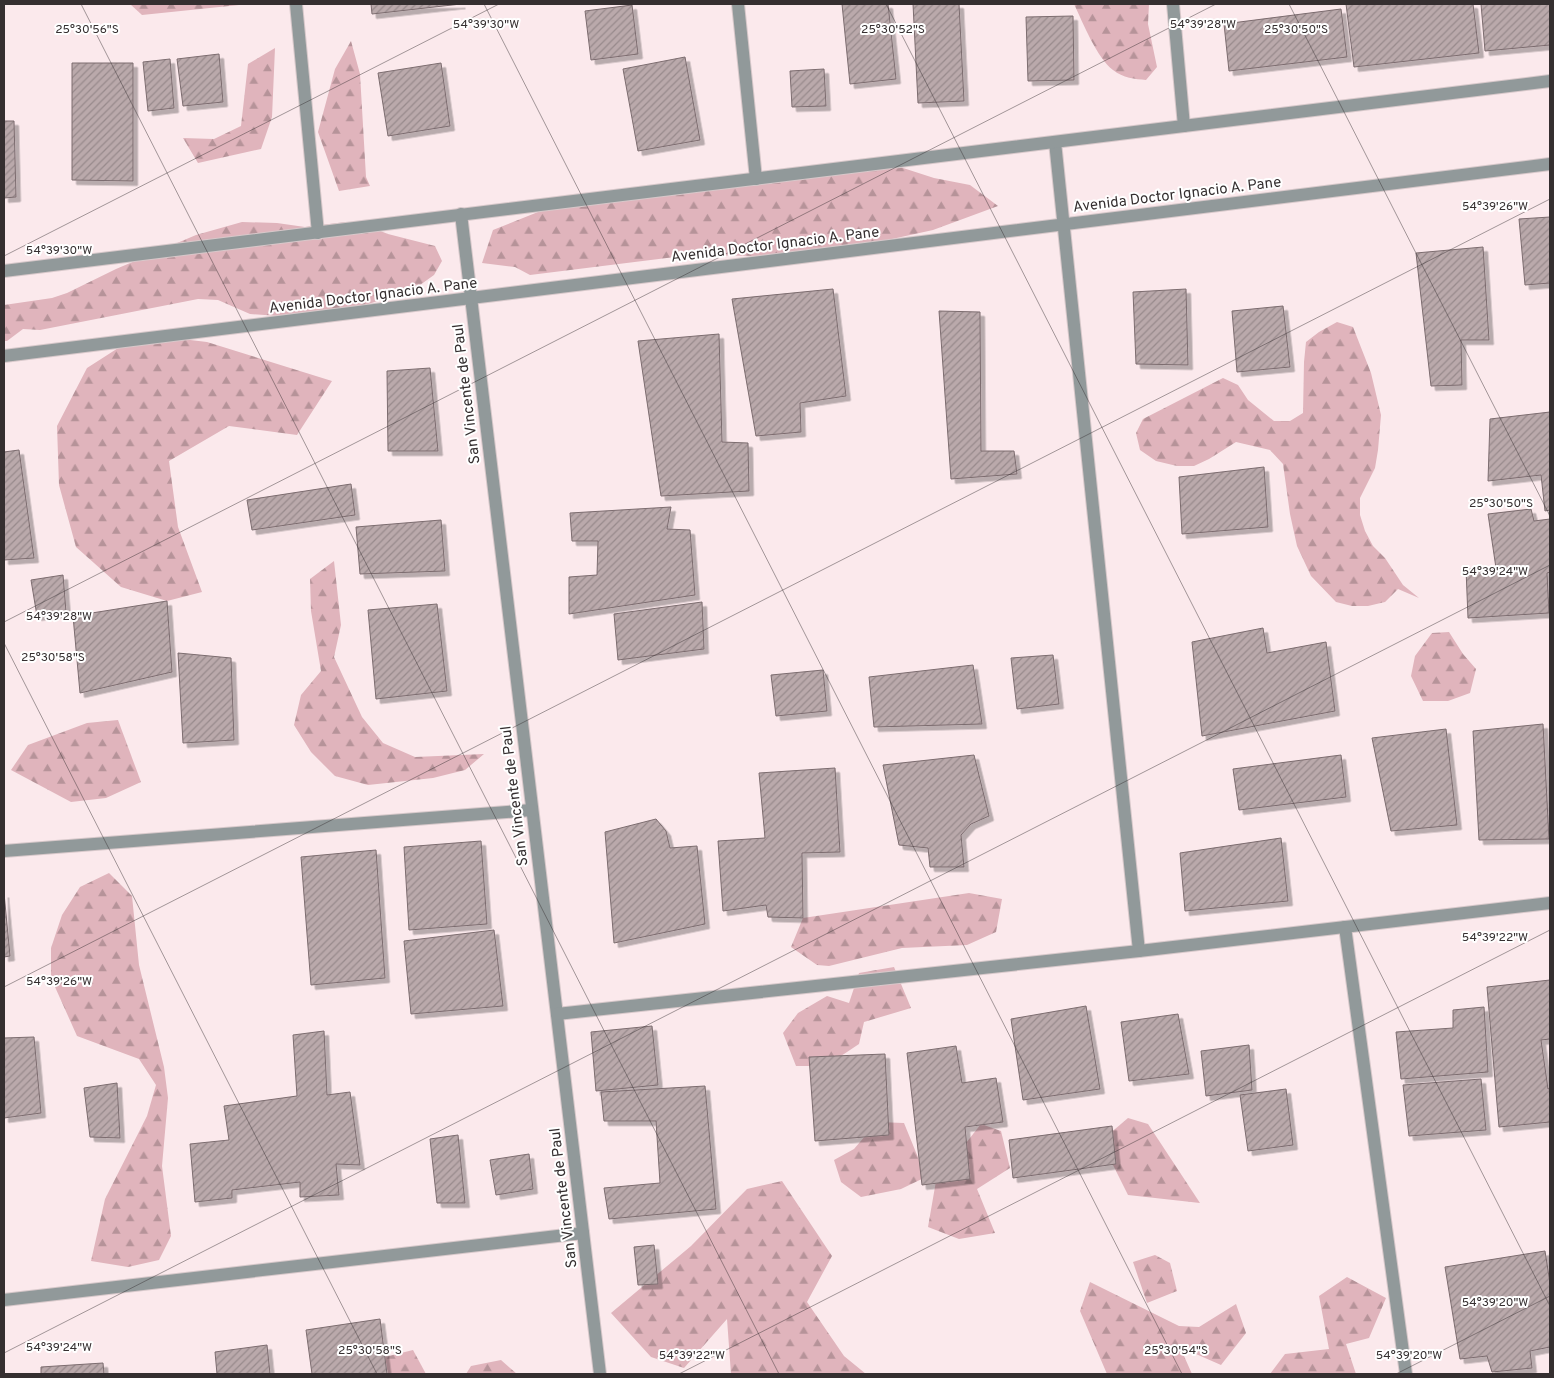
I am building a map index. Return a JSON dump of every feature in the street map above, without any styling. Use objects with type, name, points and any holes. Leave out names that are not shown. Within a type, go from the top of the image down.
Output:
[{"type":"street","points":[[296,4],[318,233]]},
{"type":"street","points":[[738,4],[756,179]]},
{"type":"street","points":[[1173,4],[1184,126]]},
{"type":"street","points":[[4,271],[1550,81]]},
{"type":"street","points":[[1055,142],[1139,951]]},
{"type":"street","name":"Avenida Doctor Ignacio A. Pane","points":[[4,356],[470,300],[1550,164]]},
{"type":"street","name":"San Vincente de Paul","points":[[461,214],[600,1374]]},
{"type":"street","points":[[4,851],[532,810]]},
{"type":"street","points":[[557,1014],[1139,951],[1550,903]]},
{"type":"street","points":[[1345,927],[1406,1374]]},
{"type":"street","points":[[4,1300],[583,1233]]},
{"type":"green space","points":[[130,4],[237,4],[239,5],[142,15]]},
{"type":"green space","points":[[1074,4],[1149,4],[1148,24],[1157,67],[1146,80],[1133,79],[1121,75],[1107,64],[1091,40]]},
{"type":"green space","points":[[351,41],[360,74],[366,177],[370,186],[339,191],[318,132],[335,69]]},
{"type":"green space","points":[[275,48],[272,117],[261,149],[198,163],[183,138],[214,139],[241,126],[248,64]]},
{"type":"green space","points":[[900,167],[934,178],[970,185],[998,206],[933,230],[824,254],[760,256],[691,255],[530,275],[515,267],[482,263],[493,230],[558,204],[756,179],[764,184]]},
{"type":"green space","points":[[242,222],[277,223],[305,227],[346,222],[365,225],[388,234],[435,246],[442,261],[434,275],[420,285],[322,319],[250,314],[218,300],[198,299],[40,330],[23,329],[7,341],[4,341],[4,305],[52,298],[67,293],[116,269],[196,235]]},
{"type":"green space","points":[[1337,322],[1353,327],[1371,373],[1381,415],[1375,468],[1360,498],[1360,515],[1365,531],[1373,546],[1385,558],[1403,585],[1419,598],[1398,589],[1385,602],[1368,606],[1352,606],[1336,602],[1311,576],[1297,546],[1290,514],[1283,464],[1270,450],[1236,442],[1194,466],[1177,466],[1156,461],[1140,450],[1136,433],[1143,419],[1223,378],[1238,385],[1248,400],[1274,421],[1290,421],[1303,413],[1306,342]]},
{"type":"green space","points":[[140,334],[207,342],[332,381],[297,435],[229,426],[169,461],[178,527],[202,592],[167,601],[121,587],[76,547],[59,485],[57,426],[87,368]]},
{"type":"green space","points":[[334,561],[341,625],[334,657],[362,717],[383,743],[415,757],[484,754],[465,770],[433,778],[368,785],[335,776],[311,752],[294,725],[301,695],[321,671],[311,611],[310,579]]},
{"type":"green space","points":[[1449,632],[1463,654],[1476,669],[1470,693],[1448,701],[1423,701],[1411,676],[1415,656],[1432,633]]},
{"type":"green space","points":[[118,720],[141,782],[106,798],[71,802],[11,770],[28,745],[87,723]]},
{"type":"green space","points":[[109,873],[132,896],[139,965],[164,1067],[168,1098],[162,1166],[171,1236],[159,1260],[128,1267],[91,1261],[105,1199],[147,1116],[156,1085],[139,1059],[77,1036],[51,978],[51,948],[62,915],[80,887]]},
{"type":"green space","points":[[969,893],[1002,899],[996,932],[967,945],[902,948],[829,966],[817,965],[791,947],[803,918]]},
{"type":"green space","points":[[894,967],[911,1008],[864,1022],[859,1044],[826,1066],[796,1066],[783,1033],[798,1013],[827,996],[849,1003],[859,973]]},
{"type":"green space","points":[[1128,1118],[1148,1124],[1200,1203],[1128,1195],[1101,1141]]},
{"type":"green space","points":[[877,1122],[904,1123],[926,1177],[901,1189],[861,1197],[841,1182],[834,1160],[854,1149]]},
{"type":"green space","points":[[981,1124],[1001,1131],[1010,1168],[977,1189],[995,1233],[959,1239],[928,1227],[936,1181]]},
{"type":"green space","points":[[782,1181],[832,1256],[807,1302],[844,1356],[866,1374],[731,1374],[727,1319],[684,1368],[651,1357],[611,1313],[691,1246],[747,1189]]},
{"type":"green space","points":[[1155,1255],[1170,1263],[1177,1291],[1147,1303],[1133,1262]]},
{"type":"green space","points":[[1347,1277],[1386,1298],[1369,1338],[1346,1344],[1356,1374],[1270,1374],[1285,1354],[1329,1349],[1319,1296]]},
{"type":"green space","points":[[1090,1282],[1179,1326],[1199,1327],[1236,1304],[1246,1333],[1221,1365],[1180,1347],[1192,1374],[1107,1374],[1080,1311]]},
{"type":"green space","points":[[413,1350],[426,1374],[388,1374],[385,1357]]},
{"type":"green space","points":[[501,1360],[517,1374],[466,1374],[471,1366]]},
{"type":"building","points":[[371,4],[461,4],[372,14]]},
{"type":"building","points":[[842,4],[888,4],[896,79],[850,84]]},
{"type":"building","points":[[913,4],[959,4],[964,101],[918,103]]},
{"type":"building","points":[[1346,4],[1473,4],[1479,53],[1354,67]]},
{"type":"building","points":[[1481,4],[1550,4],[1550,45],[1485,51]]},
{"type":"building","points":[[632,5],[638,54],[591,60],[585,11]]},
{"type":"building","points":[[1341,9],[1347,57],[1229,71],[1224,24]]},
{"type":"building","points":[[1073,16],[1074,80],[1028,81],[1026,17]]},
{"type":"building","points":[[219,54],[223,102],[183,106],[177,59]]},
{"type":"building","points":[[685,57],[700,140],[638,151],[623,69]]},
{"type":"building","points":[[170,59],[174,108],[148,111],[143,62]]},
{"type":"building","points":[[72,63],[133,63],[133,181],[72,180]]},
{"type":"building","points":[[441,63],[450,126],[388,136],[378,73]]},
{"type":"building","points":[[824,69],[826,106],[792,107],[790,71]]},
{"type":"building","points":[[4,121],[14,121],[16,197],[4,198]]},
{"type":"building","points":[[1550,217],[1550,283],[1525,285],[1519,219]]},
{"type":"building","points":[[1483,247],[1489,340],[1461,340],[1462,385],[1431,386],[1416,253]]},
{"type":"building","points":[[833,289],[846,396],[800,403],[801,432],[756,436],[732,299]]},
{"type":"building","points":[[1186,289],[1188,365],[1136,364],[1133,292]]},
{"type":"building","points":[[1283,306],[1290,367],[1237,372],[1232,311]]},
{"type":"building","points":[[939,311],[980,312],[981,451],[1014,451],[1017,474],[951,479]]},
{"type":"building","points":[[719,334],[722,442],[748,443],[749,491],[661,496],[638,341]]},
{"type":"building","points":[[430,368],[438,451],[388,451],[387,371]]},
{"type":"building","points":[[1550,412],[1550,510],[1545,511],[1541,475],[1488,481],[1490,419]]},
{"type":"building","points":[[19,450],[34,558],[4,560],[4,452]]},
{"type":"building","points":[[1264,467],[1268,527],[1182,534],[1179,477]]},
{"type":"building","points":[[351,484],[355,515],[252,530],[247,500]]},
{"type":"building","points":[[671,507],[667,529],[690,530],[695,595],[569,614],[569,577],[597,575],[598,541],[572,541],[570,513]]},
{"type":"building","points":[[1531,509],[1534,521],[1550,519],[1550,572],[1547,573],[1549,613],[1468,618],[1466,569],[1496,568],[1488,514]]},
{"type":"building","points":[[441,520],[445,571],[360,574],[356,527]]},
{"type":"building","points":[[63,575],[66,612],[37,616],[31,580]]},
{"type":"building","points":[[167,601],[172,672],[80,693],[73,616]]},
{"type":"building","points":[[702,602],[704,649],[618,660],[614,614]]},
{"type":"building","points":[[437,604],[447,691],[376,699],[368,610]]},
{"type":"building","points":[[1263,628],[1267,653],[1326,642],[1335,711],[1202,736],[1192,642]]},
{"type":"building","points":[[178,653],[231,658],[234,740],[183,743]]},
{"type":"building","points":[[1053,655],[1059,704],[1017,709],[1011,658]]},
{"type":"building","points":[[973,665],[982,724],[874,727],[869,677]]},
{"type":"building","points":[[823,670],[827,711],[776,716],[771,675]]},
{"type":"building","points":[[1543,724],[1549,839],[1479,840],[1473,731]]},
{"type":"building","points":[[1446,729],[1457,825],[1391,831],[1372,738]]},
{"type":"building","points":[[974,755],[989,816],[971,824],[961,835],[964,867],[930,867],[928,848],[899,845],[883,765]]},
{"type":"building","points":[[1341,755],[1346,797],[1239,810],[1233,769]]},
{"type":"building","points":[[835,768],[840,852],[802,853],[803,918],[768,917],[766,905],[723,911],[718,841],[765,838],[759,773]]},
{"type":"building","points":[[656,819],[666,831],[670,848],[697,846],[705,924],[614,943],[605,832]]},
{"type":"building","points":[[1281,838],[1288,901],[1185,911],[1180,853]]},
{"type":"building","points":[[481,841],[487,924],[409,930],[404,847]]},
{"type":"building","points":[[376,850],[385,978],[311,985],[301,857]]},
{"type":"building","points":[[4,893],[10,956],[4,957]]},
{"type":"building","points":[[494,930],[503,1006],[411,1014],[404,941]]},
{"type":"building","points":[[1550,980],[1550,1039],[1541,1040],[1548,1089],[1550,1088],[1550,1122],[1499,1127],[1487,987]]},
{"type":"building","points":[[1086,1006],[1100,1089],[1023,1100],[1011,1019]]},
{"type":"building","points":[[1484,1007],[1488,1072],[1401,1079],[1396,1032],[1453,1028],[1453,1010]]},
{"type":"building","points":[[1178,1014],[1189,1074],[1129,1081],[1121,1022]]},
{"type":"building","points":[[652,1026],[658,1085],[596,1091],[591,1032]]},
{"type":"building","points":[[324,1031],[327,1095],[350,1092],[360,1165],[336,1164],[339,1195],[300,1197],[300,1182],[232,1190],[232,1198],[195,1202],[190,1144],[229,1140],[224,1106],[297,1096],[293,1035]]},
{"type":"building","points":[[34,1037],[41,1113],[4,1118],[4,1038]]},
{"type":"building","points":[[1249,1045],[1252,1090],[1206,1096],[1201,1051]]},
{"type":"building","points":[[956,1046],[962,1083],[996,1078],[1003,1122],[965,1127],[970,1179],[922,1185],[907,1053]]},
{"type":"building","points":[[885,1054],[889,1135],[815,1141],[809,1057]]},
{"type":"building","points":[[1481,1079],[1486,1130],[1409,1136],[1403,1085]]},
{"type":"building","points":[[117,1083],[120,1138],[90,1137],[84,1088]]},
{"type":"building","points":[[705,1086],[716,1209],[609,1219],[604,1188],[660,1183],[656,1121],[604,1121],[601,1092]]},
{"type":"building","points":[[1286,1089],[1293,1145],[1248,1151],[1240,1095]]},
{"type":"building","points":[[1112,1126],[1116,1164],[1013,1178],[1009,1140]]},
{"type":"building","points":[[458,1135],[465,1203],[437,1203],[430,1139]]},
{"type":"building","points":[[529,1154],[533,1189],[496,1195],[490,1160]]},
{"type":"building","points":[[654,1245],[658,1284],[638,1285],[634,1247]]},
{"type":"building","points":[[1545,1251],[1550,1283],[1550,1347],[1530,1351],[1532,1368],[1492,1372],[1487,1356],[1460,1359],[1445,1267]]},
{"type":"building","points":[[380,1319],[387,1374],[312,1374],[306,1330]]},
{"type":"building","points":[[267,1345],[270,1374],[217,1374],[215,1352]]},
{"type":"building","points":[[103,1363],[104,1374],[41,1374],[41,1367]]}]
